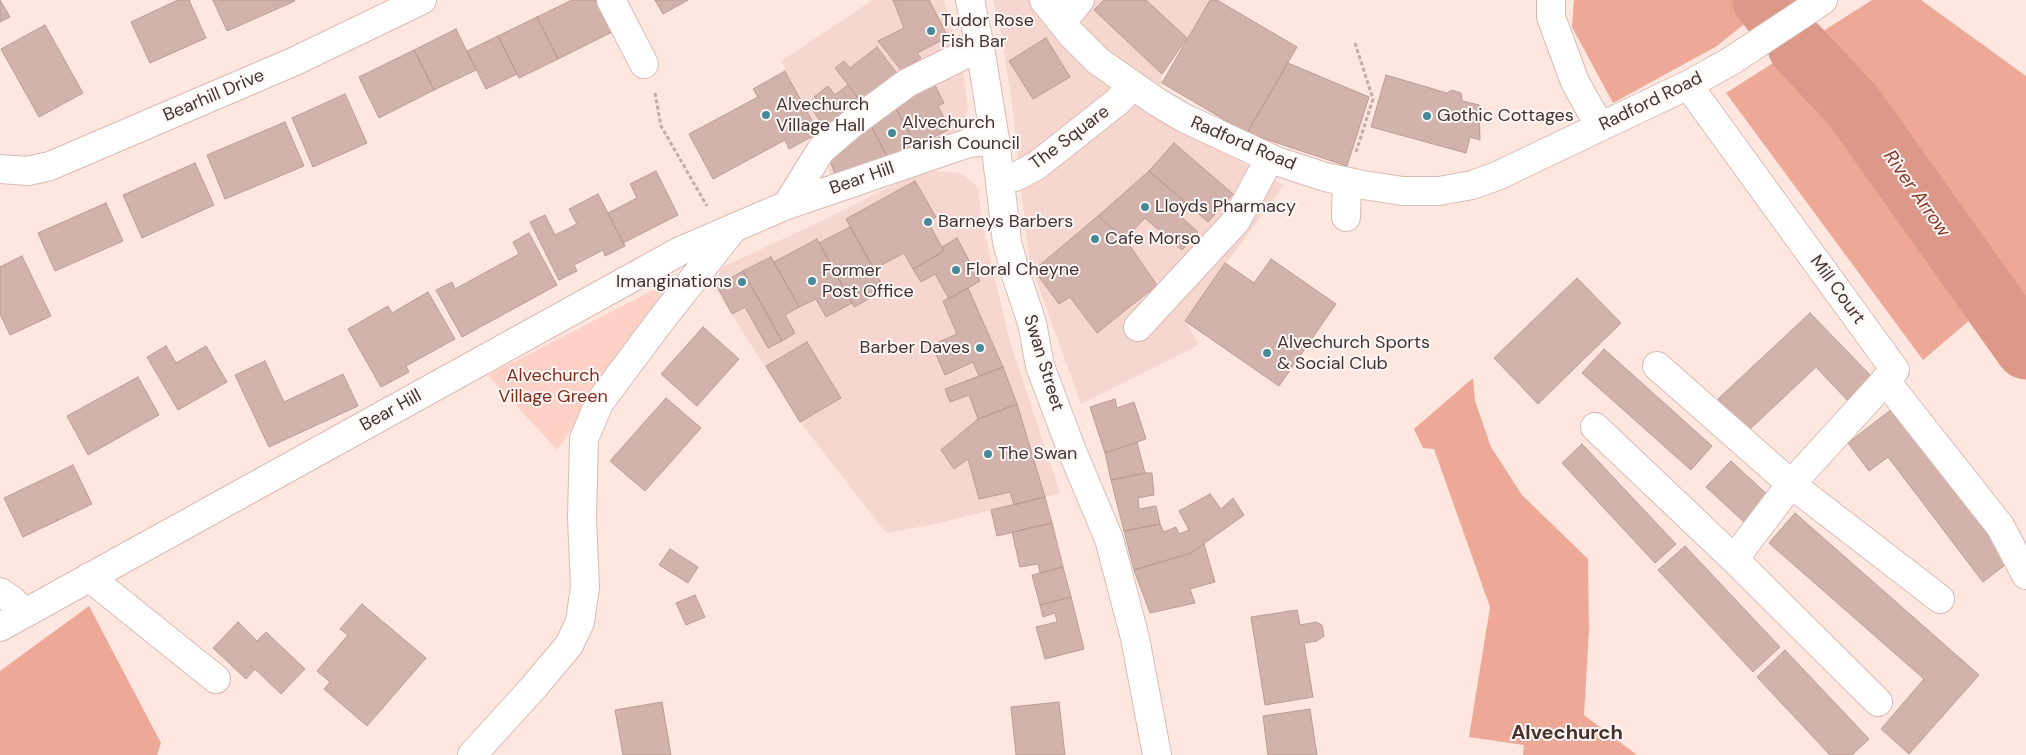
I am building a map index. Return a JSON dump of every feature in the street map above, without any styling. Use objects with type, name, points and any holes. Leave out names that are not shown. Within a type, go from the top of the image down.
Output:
[{"type":"street","name":"Bearhill Drive","points":[[0,169],[28,171],[50,166],[293,62],[422,0]]},
{"type":"street","points":[[611,0],[644,64]]},
{"type":"street","name":"Swan Street","points":[[970,0],[980,47],[1001,178],[1007,242],[1032,323],[1040,366],[1072,452],[1109,540],[1135,638],[1157,755]]},
{"type":"street","name":"Radford Road","points":[[1044,0],[1098,61],[1133,86],[1184,118],[1270,158],[1325,177],[1402,191],[1439,191],[1472,185],[1497,176],[1688,85],[1731,60],[1823,0]]},
{"type":"street","points":[[1062,22],[1080,0]]},
{"type":"street","points":[[1551,9],[1575,82],[1600,127]]},
{"type":"street","name":"Bear Hill","points":[[787,205],[820,150],[848,126],[907,83],[980,47]]},
{"type":"street","name":"Mill Court","points":[[1688,85],[1895,370],[1886,380]]},
{"type":"street","name":"The Square","points":[[1001,178],[1015,177],[1036,166],[1117,102],[1133,86]]},
{"type":"street","name":"Bear Hill","points":[[0,627],[680,251],[787,205],[952,148],[969,143],[995,140]]},
{"type":"street","points":[[1138,328],[1236,221],[1270,158]]},
{"type":"street","points":[[1346,217],[1347,182]]},
{"type":"street","points":[[472,755],[569,645],[580,622],[585,587],[582,518],[584,439],[599,404],[729,229]]},
{"type":"street","points":[[1657,366],[1791,484],[1940,600]]},
{"type":"street","points":[[1734,559],[1791,484],[1886,380],[2000,526],[2026,575]]},
{"type":"street","points":[[1595,428],[1734,559],[1878,702]]},
{"type":"street","points":[[89,577],[216,679]]},
{"type":"street","points":[[0,592],[13,601],[24,613]]},
{"type":"path","points":[[1347,182],[1373,99],[1355,43]]},
{"type":"path","points":[[644,64],[654,87],[661,126],[729,229]]},
{"type":"shaded area","points":[[873,0],[944,0],[963,69],[968,109],[961,132],[833,179],[830,175],[824,140],[781,61]]},
{"type":"shaded area","points":[[993,0],[1210,0],[1162,74],[1162,83],[1143,110],[1284,185],[1185,320],[1199,345],[1081,404],[1029,260],[1012,102],[1000,28]]},
{"type":"shaded area","points":[[1574,0],[1774,0],[1717,46],[1613,103],[1572,27]]},
{"type":"shaded area","points":[[1872,0],[1921,0],[2026,76],[2026,346],[1992,301],[1923,360],[1726,93]]},
{"type":"shaded area","points":[[924,170],[961,173],[978,187],[982,222],[1009,339],[1060,493],[931,525],[886,533],[800,422],[713,285],[722,267],[805,229]]},
{"type":"shaded area","points":[[1473,378],[1475,401],[1491,447],[1522,495],[1588,559],[1589,630],[1584,715],[1637,755],[1523,755],[1524,745],[1469,737],[1490,607],[1434,449],[1423,448],[1414,429]]},
{"type":"shaded area","points":[[89,606],[161,743],[157,755],[0,755],[0,671]]},
{"type":"green space","name":"Alvechurch Village Green","points":[[669,282],[670,291],[557,450],[488,375]]},
{"type":"building","points":[[0,0],[10,17],[0,22]]},
{"type":"building","points":[[178,0],[189,0],[206,38],[150,63],[131,22]]},
{"type":"building","points":[[213,0],[294,0],[295,1],[227,31]]},
{"type":"building","points":[[572,0],[596,0],[612,32],[558,59],[537,17]]},
{"type":"building","points":[[655,0],[688,0],[663,14]]},
{"type":"building","points":[[893,0],[929,0],[948,37],[917,53],[921,58],[901,70],[878,41],[904,28]]},
{"type":"building","points":[[1104,0],[1146,0],[1187,38],[1162,74],[1094,10]]},
{"type":"building","points":[[1210,0],[1217,0],[1297,47],[1247,133],[1162,83]]},
{"type":"building","points":[[537,17],[558,59],[519,78],[498,36]]},
{"type":"building","points":[[45,25],[83,93],[39,117],[1,49]]},
{"type":"building","points":[[456,29],[476,70],[434,90],[414,50]]},
{"type":"building","points":[[498,36],[517,74],[486,89],[467,51]]},
{"type":"building","points":[[1046,38],[1070,77],[1033,99],[1009,61]]},
{"type":"building","points":[[877,47],[898,75],[862,103],[835,68],[844,61],[850,68]]},
{"type":"building","points":[[414,50],[434,90],[379,118],[359,77]]},
{"type":"building","points":[[1288,63],[1369,97],[1347,166],[1247,133]]},
{"type":"building","name":"Alvechurch Village Hall","points":[[785,71],[819,133],[789,149],[785,140],[713,179],[689,134],[758,97],[753,89]]},
{"type":"building","name":"Gothic Cottages","points":[[1386,75],[1447,93],[1452,90],[1461,93],[1462,101],[1479,105],[1480,140],[1470,137],[1466,153],[1371,127]]},
{"type":"building","points":[[934,83],[944,103],[938,106],[950,129],[916,146],[894,104]]},
{"type":"building","points":[[848,85],[862,103],[827,130],[813,111],[821,105],[814,97],[828,86],[835,95]]},
{"type":"building","points":[[345,94],[367,143],[313,167],[292,118]]},
{"type":"building","name":"Alvechurch Parish Council","points":[[895,106],[916,146],[889,160],[868,120]]},
{"type":"building","points":[[868,120],[889,160],[835,174],[827,153]]},
{"type":"building","points":[[285,122],[304,166],[225,199],[207,155]]},
{"type":"building","points":[[1174,143],[1233,194],[1208,222],[1149,171]]},
{"type":"building","points":[[195,163],[214,205],[142,238],[123,195]]},
{"type":"building","points":[[656,171],[678,215],[623,243],[608,213],[637,198],[630,184]]},
{"type":"building","name":"Lloyds Pharmacy","points":[[1149,171],[1185,202],[1176,212],[1198,232],[1182,250],[1145,218],[1125,239],[1098,216]]},
{"type":"building","points":[[915,181],[936,217],[928,222],[944,251],[913,269],[904,253],[874,269],[846,219]]},
{"type":"building","points":[[598,194],[625,246],[605,256],[603,250],[574,265],[577,271],[559,280],[530,222],[545,215],[555,235],[577,224],[569,209]]},
{"type":"building","points":[[106,203],[123,241],[55,271],[38,233]]},
{"type":"building","points":[[1098,216],[1125,239],[1157,285],[1097,333],[1070,297],[1059,304],[1034,270]]},
{"type":"building","points":[[850,227],[885,290],[854,307],[819,243]]},
{"type":"building","points":[[529,233],[557,285],[462,337],[436,290],[452,282],[455,289],[519,254],[513,242]]},
{"type":"building","points":[[957,238],[980,281],[949,299],[935,274],[921,282],[913,269],[944,251],[942,247]]},
{"type":"building","name":"Former Post Office","points":[[817,239],[852,303],[826,317],[816,299],[799,307],[774,262]]},
{"type":"building","points":[[22,256],[51,316],[10,335],[0,314],[0,267]]},
{"type":"building","points":[[771,257],[799,307],[785,315],[795,333],[782,341],[743,271]]},
{"type":"building","name":"Alvechurch Sports & Social Club","points":[[1271,259],[1336,304],[1279,386],[1185,321],[1225,263],[1254,283]]},
{"type":"building","points":[[743,271],[782,341],[768,348],[745,307],[732,314],[717,286]]},
{"type":"building","points":[[1577,278],[1621,323],[1538,404],[1494,358]]},
{"type":"building","points":[[968,288],[1003,367],[979,376],[973,362],[945,375],[932,345],[957,334],[943,301]]},
{"type":"building","points":[[428,292],[455,339],[406,366],[409,372],[381,387],[348,329],[388,306],[392,313]]},
{"type":"building","points":[[1810,313],[1874,379],[1849,402],[1816,367],[1748,431],[1718,399]]},
{"type":"building","points":[[703,327],[739,359],[697,406],[661,374]]},
{"type":"building","points":[[807,342],[841,398],[800,422],[766,366]]},
{"type":"building","points":[[166,346],[176,363],[206,346],[227,382],[178,410],[147,357]]},
{"type":"building","points":[[1604,349],[1712,446],[1691,470],[1582,373]]},
{"type":"building","points":[[265,361],[284,402],[343,374],[358,406],[269,447],[235,375]]},
{"type":"building","points":[[1003,367],[1017,404],[978,419],[969,395],[950,402],[945,389]]},
{"type":"building","points":[[138,377],[159,415],[88,455],[67,416]]},
{"type":"building","points":[[666,398],[701,428],[645,491],[610,461]]},
{"type":"building","points":[[1115,399],[1117,408],[1134,402],[1146,439],[1105,453],[1090,407]]},
{"type":"building","name":"The Swan","points":[[1017,404],[1045,497],[1014,505],[1010,492],[979,499],[968,459],[954,469],[941,450],[978,419]]},
{"type":"building","points":[[1897,405],[2014,558],[1983,582],[1888,457],[1869,471],[1848,443]]},
{"type":"building","points":[[1137,442],[1145,473],[1111,480],[1105,453]]},
{"type":"building","points":[[1582,444],[1676,544],[1655,563],[1562,463]]},
{"type":"building","points":[[1731,461],[1770,497],[1745,523],[1706,487]]},
{"type":"building","points":[[73,465],[92,504],[23,537],[4,498]]},
{"type":"building","points":[[1152,473],[1154,495],[1138,498],[1139,509],[1156,506],[1160,524],[1124,531],[1111,480]]},
{"type":"building","points":[[1210,494],[1221,509],[1233,498],[1244,515],[1191,553],[1134,570],[1124,531],[1160,524],[1164,532],[1176,527],[1179,534],[1189,530],[1179,511]]},
{"type":"building","points":[[1045,497],[1052,523],[997,536],[991,510]]},
{"type":"building","points":[[1795,513],[1979,675],[1909,754],[1881,729],[1924,679],[1769,543]]},
{"type":"building","points":[[1052,523],[1063,567],[1040,573],[1038,564],[1020,567],[1012,532]]},
{"type":"building","points":[[1204,544],[1215,582],[1190,589],[1195,603],[1150,613],[1134,570],[1191,553]]},
{"type":"building","points":[[1685,546],[1780,647],[1753,672],[1658,570]]},
{"type":"building","points":[[670,549],[698,567],[688,583],[659,565]]},
{"type":"building","points":[[1063,567],[1071,597],[1040,605],[1032,575]]},
{"type":"building","points":[[695,595],[705,617],[686,625],[676,603]]},
{"type":"building","points":[[1071,597],[1084,649],[1045,659],[1036,627],[1057,622],[1055,613],[1043,617],[1040,605]]},
{"type":"building","points":[[362,604],[426,658],[367,726],[324,689],[330,682],[317,671],[348,635],[340,629]]},
{"type":"building","points":[[1297,610],[1300,625],[1316,622],[1322,625],[1324,636],[1317,641],[1304,643],[1313,697],[1265,705],[1251,617]]},
{"type":"building","points":[[238,622],[257,641],[266,632],[305,669],[281,694],[255,669],[246,679],[213,648]]},
{"type":"building","points":[[1785,650],[1869,739],[1852,755],[1830,755],[1757,677]]},
{"type":"building","points":[[662,702],[671,755],[623,755],[615,710]]},
{"type":"building","points":[[1059,702],[1065,755],[1016,755],[1011,707]]},
{"type":"building","points":[[1310,709],[1317,755],[1268,755],[1263,716]]},
{"type":"waterway","name":"River Arrow","points":[[1763,0],[1777,18]]},
{"type":"waterway","name":"River Arrow","points":[[1798,47],[1854,107],[2026,349]]},
{"type":"place","name":"Tudor Rose Fish Bar","points":[[931,31]]},
{"type":"place","name":"Alvechurch Village Hall","points":[[766,115]]},
{"type":"place","name":"Gothic Cottages","points":[[1427,116]]},
{"type":"place","name":"Alvechurch Parish Council","points":[[892,133]]},
{"type":"place","name":"Lloyds Pharmacy","points":[[1145,207]]},
{"type":"place","name":"Barneys Barbers","points":[[928,222]]},
{"type":"place","name":"Cafe Morso","points":[[1095,239]]},
{"type":"place","name":"Floral Cheyne","points":[[956,270]]},
{"type":"place","name":"Former Post Office","points":[[812,281]]},
{"type":"place","name":"Imanginations","points":[[742,282]]},
{"type":"place","name":"Barber Daves","points":[[980,348]]},
{"type":"place","name":"Alvechurch Sports & Social Club","points":[[1267,353]]},
{"type":"place","name":"The Swan","points":[[988,454]]},
{"type":"district","name":"Alvechurch","points":[[1567,734]]}]
